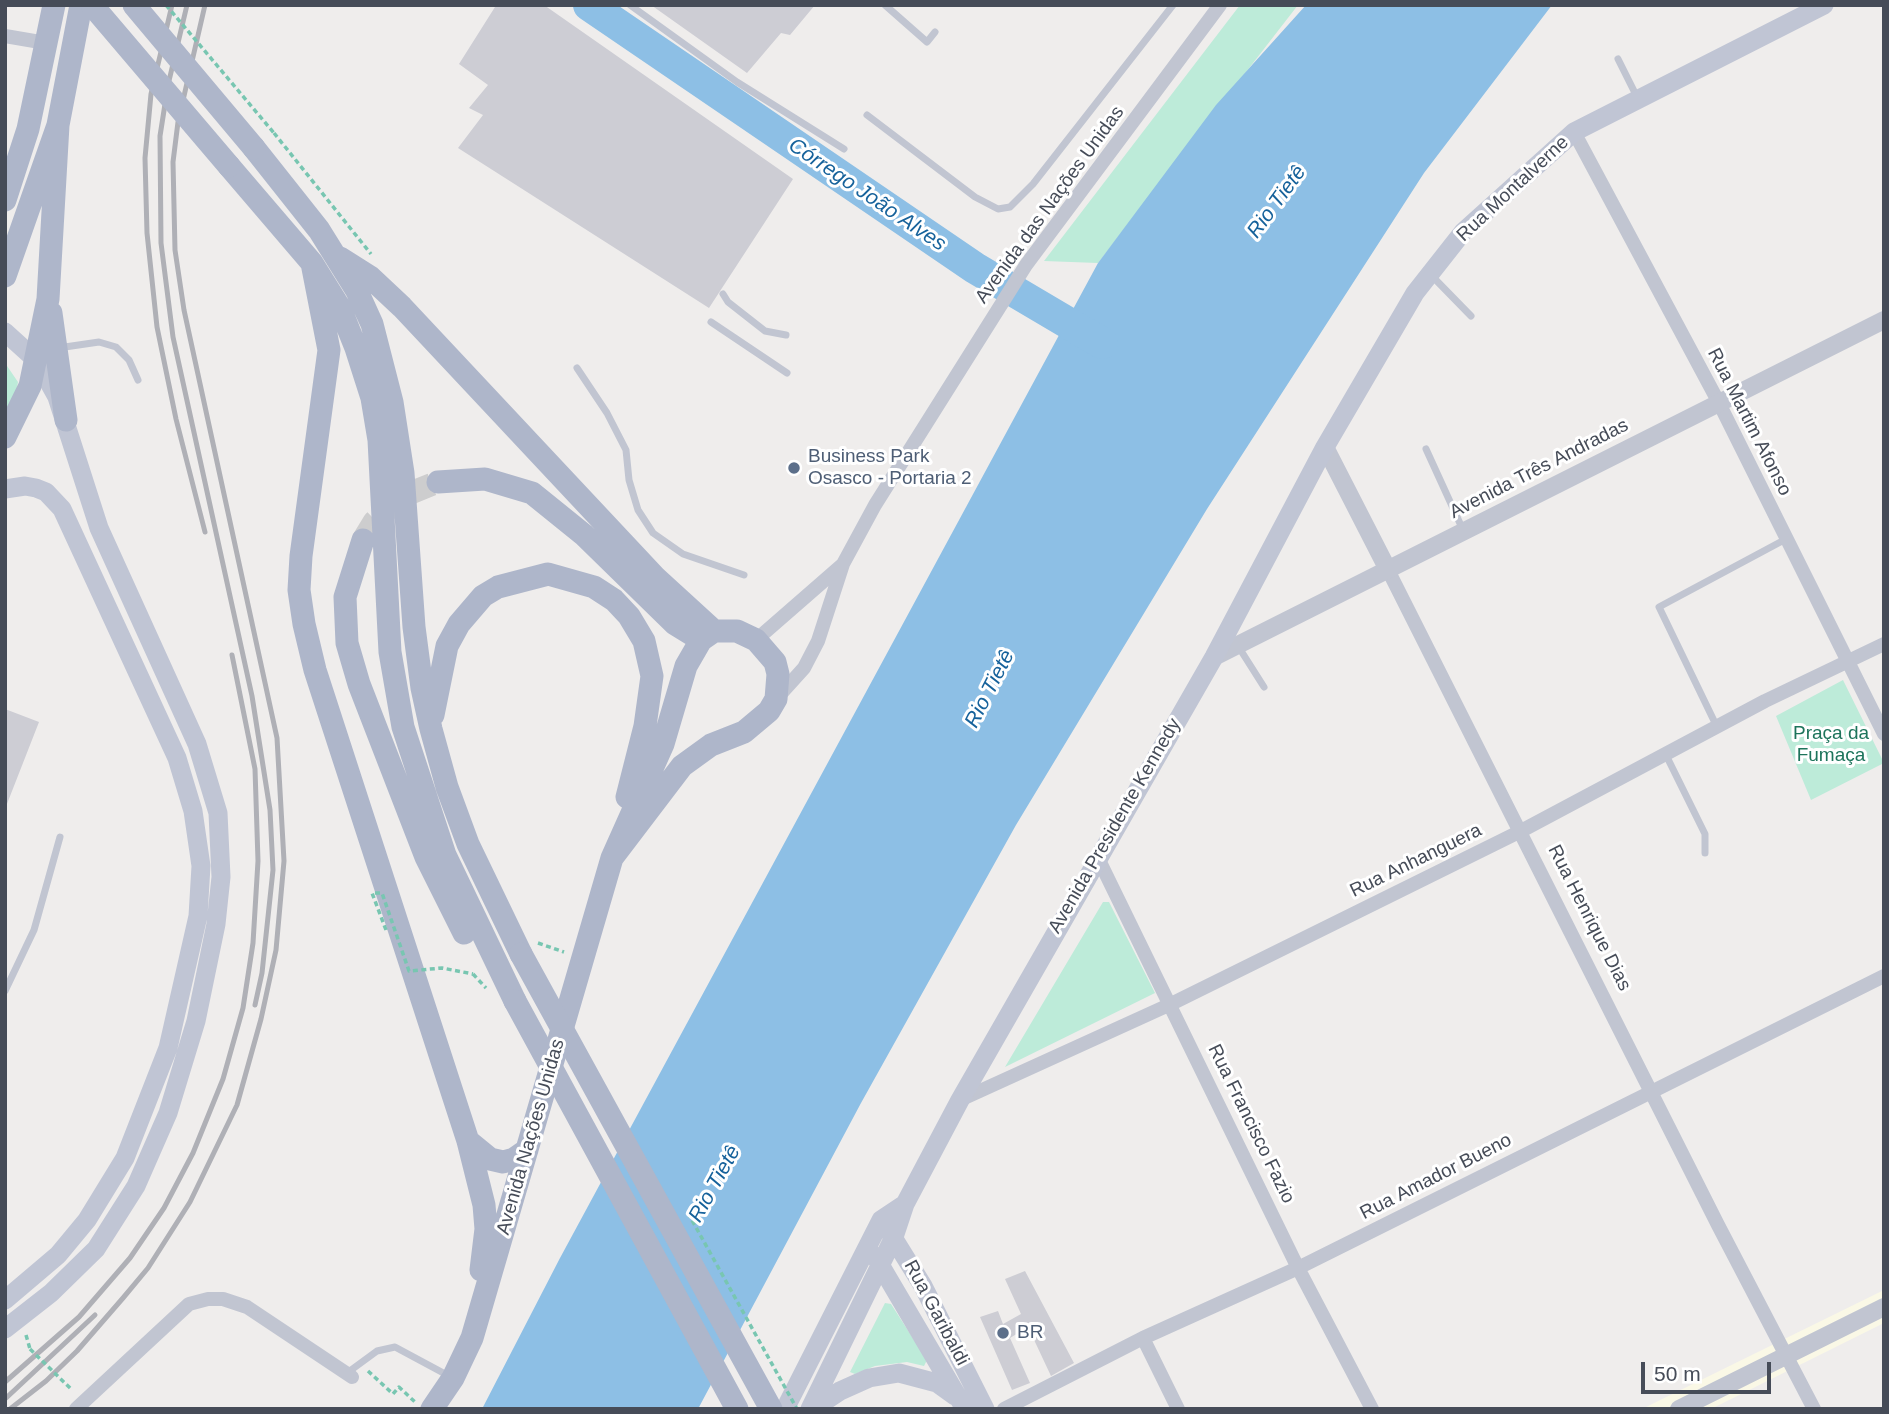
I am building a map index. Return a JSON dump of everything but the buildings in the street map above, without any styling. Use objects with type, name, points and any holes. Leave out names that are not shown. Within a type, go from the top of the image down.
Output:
[{"type":"main road","points":[[5,437],[24,402],[37,361],[48,299],[58,125],[81,5]]},
{"type":"main road","points":[[92,5],[312,262],[340,308],[372,398],[379,440],[390,652],[403,727],[445,855],[498,971],[504,999],[737,1409]]},
{"type":"main road","points":[[134,5],[254,148],[336,256],[372,324],[392,402],[403,473],[414,627],[431,729],[447,787],[468,844],[529,948],[771,1409]]},
{"type":"main road","name":"Rua Montalverne","points":[[1325,447],[1415,293],[1463,232],[1574,132],[1824,5]]},
{"type":"main road","points":[[7,192],[27,130],[51,7]]},
{"type":"main road","points":[[5,276],[58,125]]},
{"type":"main road","points":[[336,256],[376,284],[482,390],[707,636]]},
{"type":"main road","points":[[312,262],[328,332],[329,350],[301,556],[299,590],[304,624],[315,670],[468,1141],[484,1205],[486,1229],[472,1338]]},
{"type":"main road","points":[[48,299],[58,348],[66,420]]},
{"type":"main road","points":[[5,332],[37,361],[66,420],[99,527],[197,744],[218,813],[221,877],[216,924],[196,1021],[168,1114],[136,1185],[86,1259],[51,1293],[5,1329]]},
{"type":"main road","name":"Avenida Presidente Kennedy","points":[[811,1409],[894,1237],[905,1204],[960,1100],[1213,657],[1325,447]]},
{"type":"main road","points":[[438,482],[485,479],[532,493],[584,535],[675,624],[707,636],[737,631],[756,640],[775,662],[778,674],[776,699]]},
{"type":"main road","points":[[5,489],[25,486],[36,488],[46,492],[62,509],[177,758],[193,811],[201,866],[198,916],[168,1048],[125,1158],[87,1220],[32,1280],[5,1300]]},
{"type":"main road","points":[[363,540],[345,597],[347,643],[359,684],[426,857],[469,943],[481,959],[498,971]]},
{"type":"main road","points":[[431,729],[439,676],[447,646],[459,624],[482,596],[498,587],[548,574],[594,587],[614,600],[629,616],[647,653],[652,676],[649,702],[612,858]]},
{"type":"main road","name":"Avenida Nações Unidas","points":[[432,1409],[453,1378],[472,1338],[612,858],[668,730],[686,666],[707,636]]},
{"type":"main road","name":"Avenida Nações Unidas","points":[[612,858],[670,778],[711,745],[758,723],[776,699]]},
{"type":"main road","points":[[649,702],[658,721],[668,730],[693,745],[711,745]]},
{"type":"main road","points":[[468,1141],[490,1159],[503,1161],[514,1159],[527,1150]]},
{"type":"main road","name":"Avenida Presidente Kennedy","points":[[785,1409],[881,1220],[905,1204]]},
{"type":"main road","name":"Rua Garibaldi","points":[[881,1220],[923,1286],[985,1409]]},
{"type":"main road","name":"Rua Garibaldi","points":[[867,1246],[881,1265],[963,1405]]},
{"type":"main road","points":[[811,1409],[840,1391],[869,1378],[899,1373],[937,1383],[963,1405]]},
{"type":"street","name":"Avenida das Nações Unidas","points":[[843,564],[875,505],[1026,265],[1220,5]]},
{"type":"street","points":[[5,36],[46,43]]},
{"type":"street","name":"Rua Martim Afonso","points":[[1574,132],[1719,403],[1884,734]]},
{"type":"street","name":"Avenida Três Andradas","points":[[1213,657],[1884,320]]},
{"type":"street","name":"Rua Henrique Dias","points":[[1325,447],[1653,1090],[1718,1225],[1789,1355],[1814,1409]]},
{"type":"street","points":[[756,640],[843,564]]},
{"type":"street","points":[[776,699],[804,668],[818,641],[843,564]]},
{"type":"street","name":"Rua Anhanguera","points":[[960,1100],[1171,1004],[1521,831],[1717,727],[1884,644]]},
{"type":"street","name":"Rua Francisco Fazio","points":[[1097,856],[1298,1268],[1371,1409]]},
{"type":"street","name":"Rua Amador Bueno","points":[[1004,1409],[1143,1338],[1298,1268],[1884,976]]},
{"type":"street","points":[[76,1409],[189,1304],[208,1299],[223,1299],[247,1307],[349,1375]]},
{"type":"street","points":[[1679,1409],[1884,1307]]},
{"type":"street","points":[[1143,1338],[1178,1409]]},
{"type":"lane","points":[[630,5],[737,82],[844,149]]},
{"type":"lane","points":[[885,5],[927,42],[935,32]]},
{"type":"lane","points":[[867,115],[975,197],[998,209],[1010,207],[1033,184],[1173,5]]},
{"type":"lane","points":[[1618,60],[1638,99]]},
{"type":"lane","points":[[1430,274],[1471,316]]},
{"type":"lane","points":[[723,294],[734,307],[765,331],[786,335]]},
{"type":"lane","points":[[711,322],[787,373]]},
{"type":"lane","points":[[58,348],[99,342],[116,347],[129,360],[138,380]]},
{"type":"lane","points":[[577,368],[607,413],[626,450],[629,480],[638,510],[653,533],[683,554],[744,575]]},
{"type":"lane","points":[[1426,449],[1464,530]]},
{"type":"lane","points":[[1717,727],[1659,607],[1786,538]]},
{"type":"lane","points":[[1237,645],[1264,687]]},
{"type":"lane","points":[[1665,754],[1705,834],[1705,853]]},
{"type":"lane","points":[[5,991],[34,930],[60,837]]},
{"type":"lane","points":[[349,1375],[368,1356],[395,1347],[453,1378]]},
{"type":"path","points":[[166,5],[274,132],[386,272],[376,284]]},
{"type":"path","points":[[386,930],[372,893],[382,892],[409,971],[442,968],[473,974],[504,999]]},
{"type":"path","points":[[529,948],[582,959]]},
{"type":"path","points":[[30,1349],[71,1389]]},
{"type":"path","points":[[370,1374],[393,1394],[399,1387],[421,1409]]},
{"type":"shaded area","points":[[1884,1290],[1884,1323],[1711,1409],[1642,1409]]},
{"type":"green space","points":[[1240,5],[1298,5],[1098,263],[1044,261]]},
{"type":"green space","points":[[5,363],[18,382],[14,403],[5,417]]},
{"type":"green space","name":"Praça da Fumaça","points":[[1843,680],[1884,763],[1811,800],[1776,716]]},
{"type":"green space","points":[[1103,902],[1109,902],[1155,993],[1005,1067]]},
{"type":"green space","points":[[885,1303],[891,1304],[927,1360],[924,1366],[907,1362],[875,1366],[855,1374],[850,1372]]},
{"type":"water","name":"Rio Tietê","points":[[1306,5],[1552,5],[1424,173],[1207,509],[1016,825],[861,1103],[698,1409],[482,1409],[560,1258],[1098,263],[1216,105]]},
{"type":"waterway","name":"Córrego João Alves","points":[[589,5],[975,268],[1102,343]]},
{"type":"tunnel","points":[[363,540],[374,522],[390,507],[408,494],[438,482]]},
{"type":"railway","points":[[172,5],[151,94],[145,158],[147,233],[157,327],[176,419],[205,532]]},
{"type":"railway","points":[[187,5],[168,85],[160,136],[161,243],[173,337],[252,696],[270,810],[273,870],[262,973],[255,1005]]},
{"type":"railway","points":[[10,1409],[46,1381],[77,1351],[148,1268],[190,1202],[237,1105],[261,1019],[276,950],[284,861],[277,738],[184,310],[175,250],[173,162],[178,122],[205,5]]},
{"type":"railway","points":[[5,1382],[79,1317],[130,1258],[164,1208],[193,1153],[223,1079],[243,1008],[253,943],[258,861],[255,769],[232,655]]},
{"type":"railway","points":[[5,1399],[95,1315]]},
{"type":"place","name":"Business Park Osasco - Portaria 2","points":[[794,468]]},
{"type":"place","name":"BR","points":[[1003,1333]]}]
